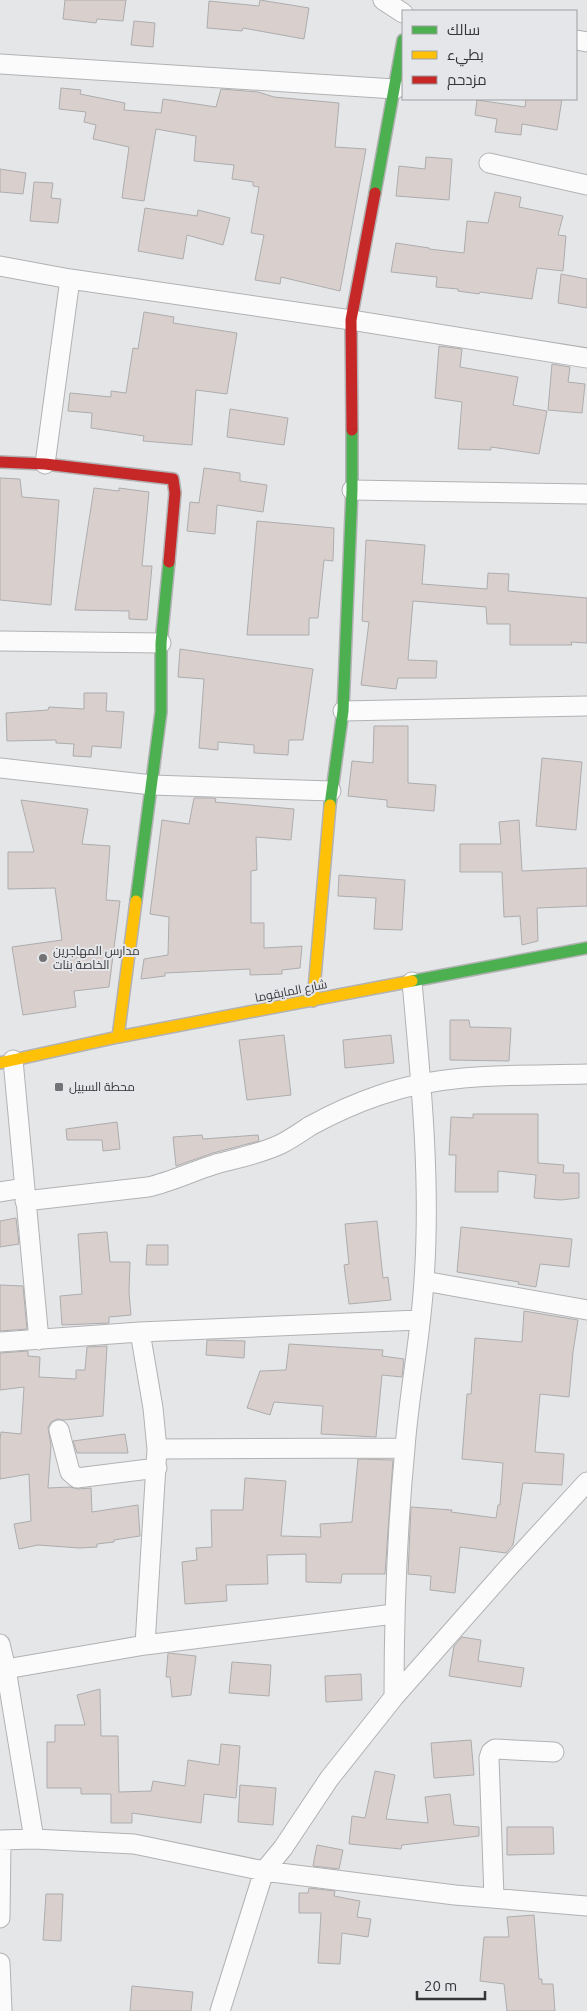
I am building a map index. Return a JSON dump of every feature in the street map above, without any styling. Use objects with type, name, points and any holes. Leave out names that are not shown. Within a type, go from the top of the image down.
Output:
[{"type":"street","points":[[383,0],[402,12]]},
{"type":"street","points":[[313,1001],[331,791],[342,711],[352,490],[352,320],[402,46]]},
{"type":"street","points":[[0,64],[395,89]]},
{"type":"street","points":[[489,163],[587,186]]},
{"type":"street","points":[[0,266],[70,279],[352,320],[587,358]]},
{"type":"street","points":[[45,464],[70,279]]},
{"type":"street","points":[[0,462],[45,464],[173,479],[175,493],[161,643],[161,712],[118,1037]]},
{"type":"street","points":[[352,490],[587,494]]},
{"type":"street","points":[[0,641],[161,643]]},
{"type":"street","points":[[342,711],[587,706]]},
{"type":"street","points":[[0,768],[152,785],[331,791]]},
{"type":"street","name":"شارع المايقوما","points":[[6,1061],[118,1037],[587,948]]},
{"type":"street","points":[[394,1697],[394,1614],[405,1448],[424,1281],[426,1212],[421,1084],[412,982]]},
{"type":"street","points":[[6,1061],[25,1195],[39,1340]]},
{"type":"street","points":[[0,1192],[25,1195],[148,1187],[166,1183],[216,1164],[243,1158],[266,1150],[283,1143],[333,1114],[380,1094],[421,1084],[475,1077],[587,1074]]},
{"type":"street","points":[[424,1281],[587,1310]]},
{"type":"street","points":[[0,1342],[140,1332],[419,1320]]},
{"type":"street","points":[[140,1332],[157,1448],[145,1645]]},
{"type":"street","points":[[59,1430],[70,1472],[77,1478],[157,1468]]},
{"type":"street","points":[[157,1448],[405,1448]]},
{"type":"street","points":[[220,2011],[264,1871],[283,1848],[329,1779],[394,1697],[583,1490]]},
{"type":"street","points":[[6,1669],[145,1645],[394,1614]]},
{"type":"street","points":[[0,1644],[6,1669],[34,1839]]},
{"type":"street","points":[[494,1897],[489,1758],[491,1752],[495,1749],[554,1752]]},
{"type":"street","points":[[0,1918],[0,1840],[34,1839],[134,1844],[264,1871],[455,1895],[587,1906]]},
{"type":"street","points":[[0,1963],[2,2011]]},
{"type":"building","points":[[65,0],[126,0],[123,21],[97,19],[96,23],[63,19]]},
{"type":"building","points":[[260,0],[309,8],[304,39],[243,28],[242,31],[207,28],[209,1],[259,6]]},
{"type":"building","points":[[134,21],[155,23],[153,47],[131,45]]},
{"type":"building","points":[[61,88],[81,90],[80,94],[125,103],[124,110],[161,113],[163,99],[216,107],[221,89],[258,92],[274,97],[339,103],[335,147],[366,149],[340,291],[281,277],[280,284],[255,280],[264,235],[251,233],[259,187],[253,186],[253,182],[232,179],[234,165],[194,161],[196,136],[156,129],[144,201],[122,198],[129,147],[93,139],[96,125],[84,122],[86,112],[59,109]]},
{"type":"building","points":[[477,100],[525,107],[526,100],[562,100],[557,130],[522,124],[521,135],[495,132],[497,119],[475,115]]},
{"type":"building","points":[[426,157],[452,159],[449,200],[396,196],[399,166],[425,169]]},
{"type":"building","points":[[0,169],[26,173],[23,194],[0,192]]},
{"type":"building","points":[[34,182],[53,183],[51,198],[61,199],[58,223],[30,221]]},
{"type":"building","points":[[495,192],[521,197],[519,207],[563,216],[558,235],[566,236],[563,271],[537,268],[532,299],[480,292],[479,294],[458,291],[458,289],[436,287],[437,277],[391,272],[396,243],[464,253],[467,221],[488,223]]},
{"type":"building","points":[[145,208],[197,216],[198,210],[230,218],[223,245],[187,235],[183,259],[138,251]]},
{"type":"building","points":[[561,274],[587,279],[587,308],[558,303]]},
{"type":"building","points":[[144,312],[174,317],[173,323],[237,333],[227,394],[196,390],[192,445],[143,441],[144,436],[91,428],[92,413],[68,411],[70,393],[111,397],[111,391],[126,393],[133,348],[138,349]]},
{"type":"building","points":[[439,346],[462,349],[460,367],[518,377],[513,405],[547,411],[539,454],[491,447],[491,450],[458,449],[462,402],[435,398]]},
{"type":"building","points":[[552,364],[570,367],[568,382],[585,384],[582,413],[548,410]]},
{"type":"building","points":[[230,409],[288,418],[284,445],[227,437]]},
{"type":"building","points":[[204,468],[240,473],[240,481],[267,485],[263,512],[217,505],[215,534],[187,531],[190,502],[199,503]]},
{"type":"building","points":[[0,478],[20,479],[22,497],[59,500],[51,605],[0,600]]},
{"type":"building","points":[[94,488],[119,491],[119,488],[149,492],[142,566],[152,566],[147,620],[129,619],[129,611],[75,610]]},
{"type":"building","points":[[257,521],[334,528],[333,561],[324,560],[318,618],[309,618],[309,635],[247,635]]},
{"type":"building","points":[[366,540],[425,545],[422,584],[487,589],[488,573],[509,574],[508,591],[587,598],[587,643],[571,642],[572,645],[510,645],[510,624],[487,624],[486,607],[413,601],[408,660],[437,661],[436,678],[398,678],[396,689],[361,685],[369,622],[362,621]]},
{"type":"building","points":[[180,649],[313,669],[303,740],[289,740],[288,755],[254,753],[254,745],[218,742],[218,750],[199,748],[204,679],[178,677]]},
{"type":"building","points":[[84,693],[107,693],[106,711],[124,712],[121,748],[92,746],[91,757],[73,756],[74,744],[56,743],[56,740],[7,741],[6,713],[48,710],[49,707],[84,709]]},
{"type":"building","points":[[374,726],[408,726],[408,783],[436,785],[434,811],[387,807],[387,800],[348,796],[352,761],[373,763]]},
{"type":"building","points":[[542,758],[582,762],[576,830],[536,826]]},
{"type":"building","points":[[194,798],[213,798],[216,799],[215,802],[294,809],[291,840],[256,837],[257,870],[251,871],[251,923],[264,923],[264,948],[302,946],[300,968],[282,970],[282,974],[250,975],[250,969],[165,973],[165,976],[141,979],[144,959],[168,955],[169,917],[150,914],[162,820],[189,824]]},
{"type":"building","points":[[21,800],[88,809],[82,844],[110,846],[106,900],[120,901],[109,987],[74,991],[76,1007],[23,1015],[12,947],[62,940],[55,888],[8,889],[8,852],[34,852]]},
{"type":"building","points":[[519,820],[522,871],[587,868],[587,906],[537,908],[538,941],[522,945],[520,916],[504,917],[502,872],[460,872],[460,844],[501,844],[499,822]]},
{"type":"building","points":[[339,875],[405,880],[402,930],[374,929],[376,898],[338,896]]},
{"type":"building","points":[[450,1020],[469,1020],[470,1027],[511,1028],[509,1061],[450,1060]]},
{"type":"building","points":[[284,1035],[291,1095],[247,1100],[239,1040]]},
{"type":"building","points":[[391,1035],[394,1063],[345,1068],[343,1040]]},
{"type":"building","points":[[473,1114],[538,1114],[538,1163],[564,1165],[563,1173],[579,1173],[579,1198],[561,1200],[534,1198],[536,1175],[498,1171],[498,1192],[455,1192],[456,1155],[449,1155],[451,1117],[473,1118]]},
{"type":"building","points":[[117,1122],[120,1149],[103,1151],[102,1140],[67,1140],[66,1129]]},
{"type":"building","points":[[202,1135],[203,1139],[258,1135],[259,1141],[213,1153],[176,1166],[173,1137]]},
{"type":"building","points":[[16,1218],[19,1244],[0,1247],[0,1221]]},
{"type":"building","points":[[377,1221],[383,1278],[388,1277],[391,1300],[349,1304],[344,1265],[349,1264],[345,1224]]},
{"type":"building","points":[[461,1227],[572,1239],[569,1267],[540,1264],[536,1287],[518,1284],[519,1282],[457,1272]]},
{"type":"building","points":[[107,1232],[110,1262],[130,1262],[129,1292],[131,1315],[109,1317],[109,1323],[62,1325],[60,1296],[82,1294],[78,1234]]},
{"type":"building","points":[[147,1245],[168,1245],[168,1265],[146,1265]]},
{"type":"building","points":[[0,1285],[23,1286],[27,1329],[0,1331]]},
{"type":"building","points":[[524,1311],[578,1320],[569,1397],[540,1394],[535,1452],[564,1454],[562,1485],[523,1483],[513,1545],[506,1553],[460,1547],[455,1593],[430,1590],[431,1576],[408,1574],[411,1507],[452,1510],[451,1512],[496,1518],[498,1505],[500,1505],[503,1463],[462,1459],[467,1394],[471,1394],[475,1338],[522,1342]]},
{"type":"building","points":[[207,1340],[245,1341],[244,1358],[206,1355]]},
{"type":"building","points":[[289,1344],[383,1350],[382,1356],[404,1359],[402,1377],[382,1375],[376,1437],[321,1434],[323,1406],[274,1402],[270,1415],[247,1408],[260,1371],[286,1370]]},
{"type":"building","points":[[107,1346],[103,1416],[57,1419],[51,1422],[48,1428],[51,1445],[48,1488],[91,1488],[92,1512],[138,1505],[140,1536],[97,1544],[97,1547],[80,1548],[38,1545],[19,1549],[14,1524],[31,1521],[29,1474],[0,1479],[0,1440],[1,1432],[21,1434],[24,1387],[0,1390],[0,1353],[28,1351],[28,1356],[40,1357],[39,1377],[76,1379],[76,1370],[85,1370],[87,1347]]},
{"type":"building","points":[[125,1434],[128,1453],[77,1453],[73,1441]]},
{"type":"building","points":[[358,1459],[393,1460],[385,1574],[342,1574],[341,1583],[306,1582],[306,1554],[267,1555],[268,1584],[226,1585],[227,1601],[185,1604],[182,1562],[197,1560],[196,1548],[212,1547],[211,1510],[243,1510],[245,1478],[286,1481],[281,1536],[321,1537],[320,1524],[352,1522]]},
{"type":"building","points":[[462,1637],[481,1640],[478,1661],[524,1668],[521,1687],[449,1676],[454,1646]]},
{"type":"building","points":[[168,1653],[196,1656],[191,1695],[172,1697],[170,1677],[166,1677]]},
{"type":"building","points":[[232,1662],[271,1665],[269,1696],[229,1693]]},
{"type":"building","points":[[361,1674],[362,1700],[326,1702],[325,1676]]},
{"type":"building","points":[[100,1689],[101,1736],[118,1736],[119,1792],[151,1791],[153,1781],[185,1786],[188,1760],[219,1765],[221,1744],[240,1746],[236,1798],[204,1794],[201,1823],[132,1813],[132,1823],[111,1823],[111,1794],[81,1794],[81,1788],[47,1788],[47,1742],[55,1742],[55,1725],[85,1725],[77,1695]]},
{"type":"building","points":[[471,1740],[474,1775],[434,1778],[431,1743]]},
{"type":"building","points":[[375,1771],[395,1775],[386,1819],[428,1823],[425,1797],[450,1794],[454,1825],[479,1827],[479,1836],[402,1845],[401,1849],[349,1844],[352,1816],[365,1818]]},
{"type":"building","points":[[240,1785],[276,1788],[273,1825],[238,1822]]},
{"type":"building","points":[[507,1827],[553,1827],[554,1854],[507,1855]]},
{"type":"building","points":[[317,1845],[343,1850],[339,1869],[313,1866]]},
{"type":"building","points":[[309,1888],[335,1891],[334,1896],[360,1901],[357,1917],[371,1919],[368,1937],[342,1933],[340,1964],[318,1963],[321,1913],[299,1913],[299,1893],[308,1893]]},
{"type":"building","points":[[46,1894],[63,1894],[61,1941],[43,1940]]},
{"type":"building","points":[[534,1915],[539,1979],[542,1979],[542,1984],[553,1984],[555,2011],[507,2011],[504,1984],[480,1981],[484,1937],[509,1937],[507,1917]]},
{"type":"building","points":[[132,1986],[193,1992],[191,2011],[130,2011]]},
{"type":"traffic: fast","points":[[375,193],[402,45]]},
{"type":"traffic: fast","points":[[330,805],[343,711],[352,490],[352,430]]},
{"type":"traffic: fast","points":[[136,901],[161,712],[161,643],[169,562]]},
{"type":"traffic: fast","points":[[412,981],[587,948]]},
{"type":"traffic: slow","points":[[313,1001],[330,805]]},
{"type":"traffic: slow","points":[[118,1037],[136,901]]},
{"type":"traffic: slow","points":[[0,1063],[118,1037],[412,981]]},
{"type":"traffic: jam","points":[[352,430],[351,320],[375,193]]},
{"type":"traffic: jam","points":[[0,462],[45,464],[173,479],[175,493],[169,562]]},
{"type":"place","name":"مدارس المهاجرين الخاصة بنات","points":[[43,958]]},
{"type":"place","name":"محطة السبيل","points":[[59,1087]]}]
